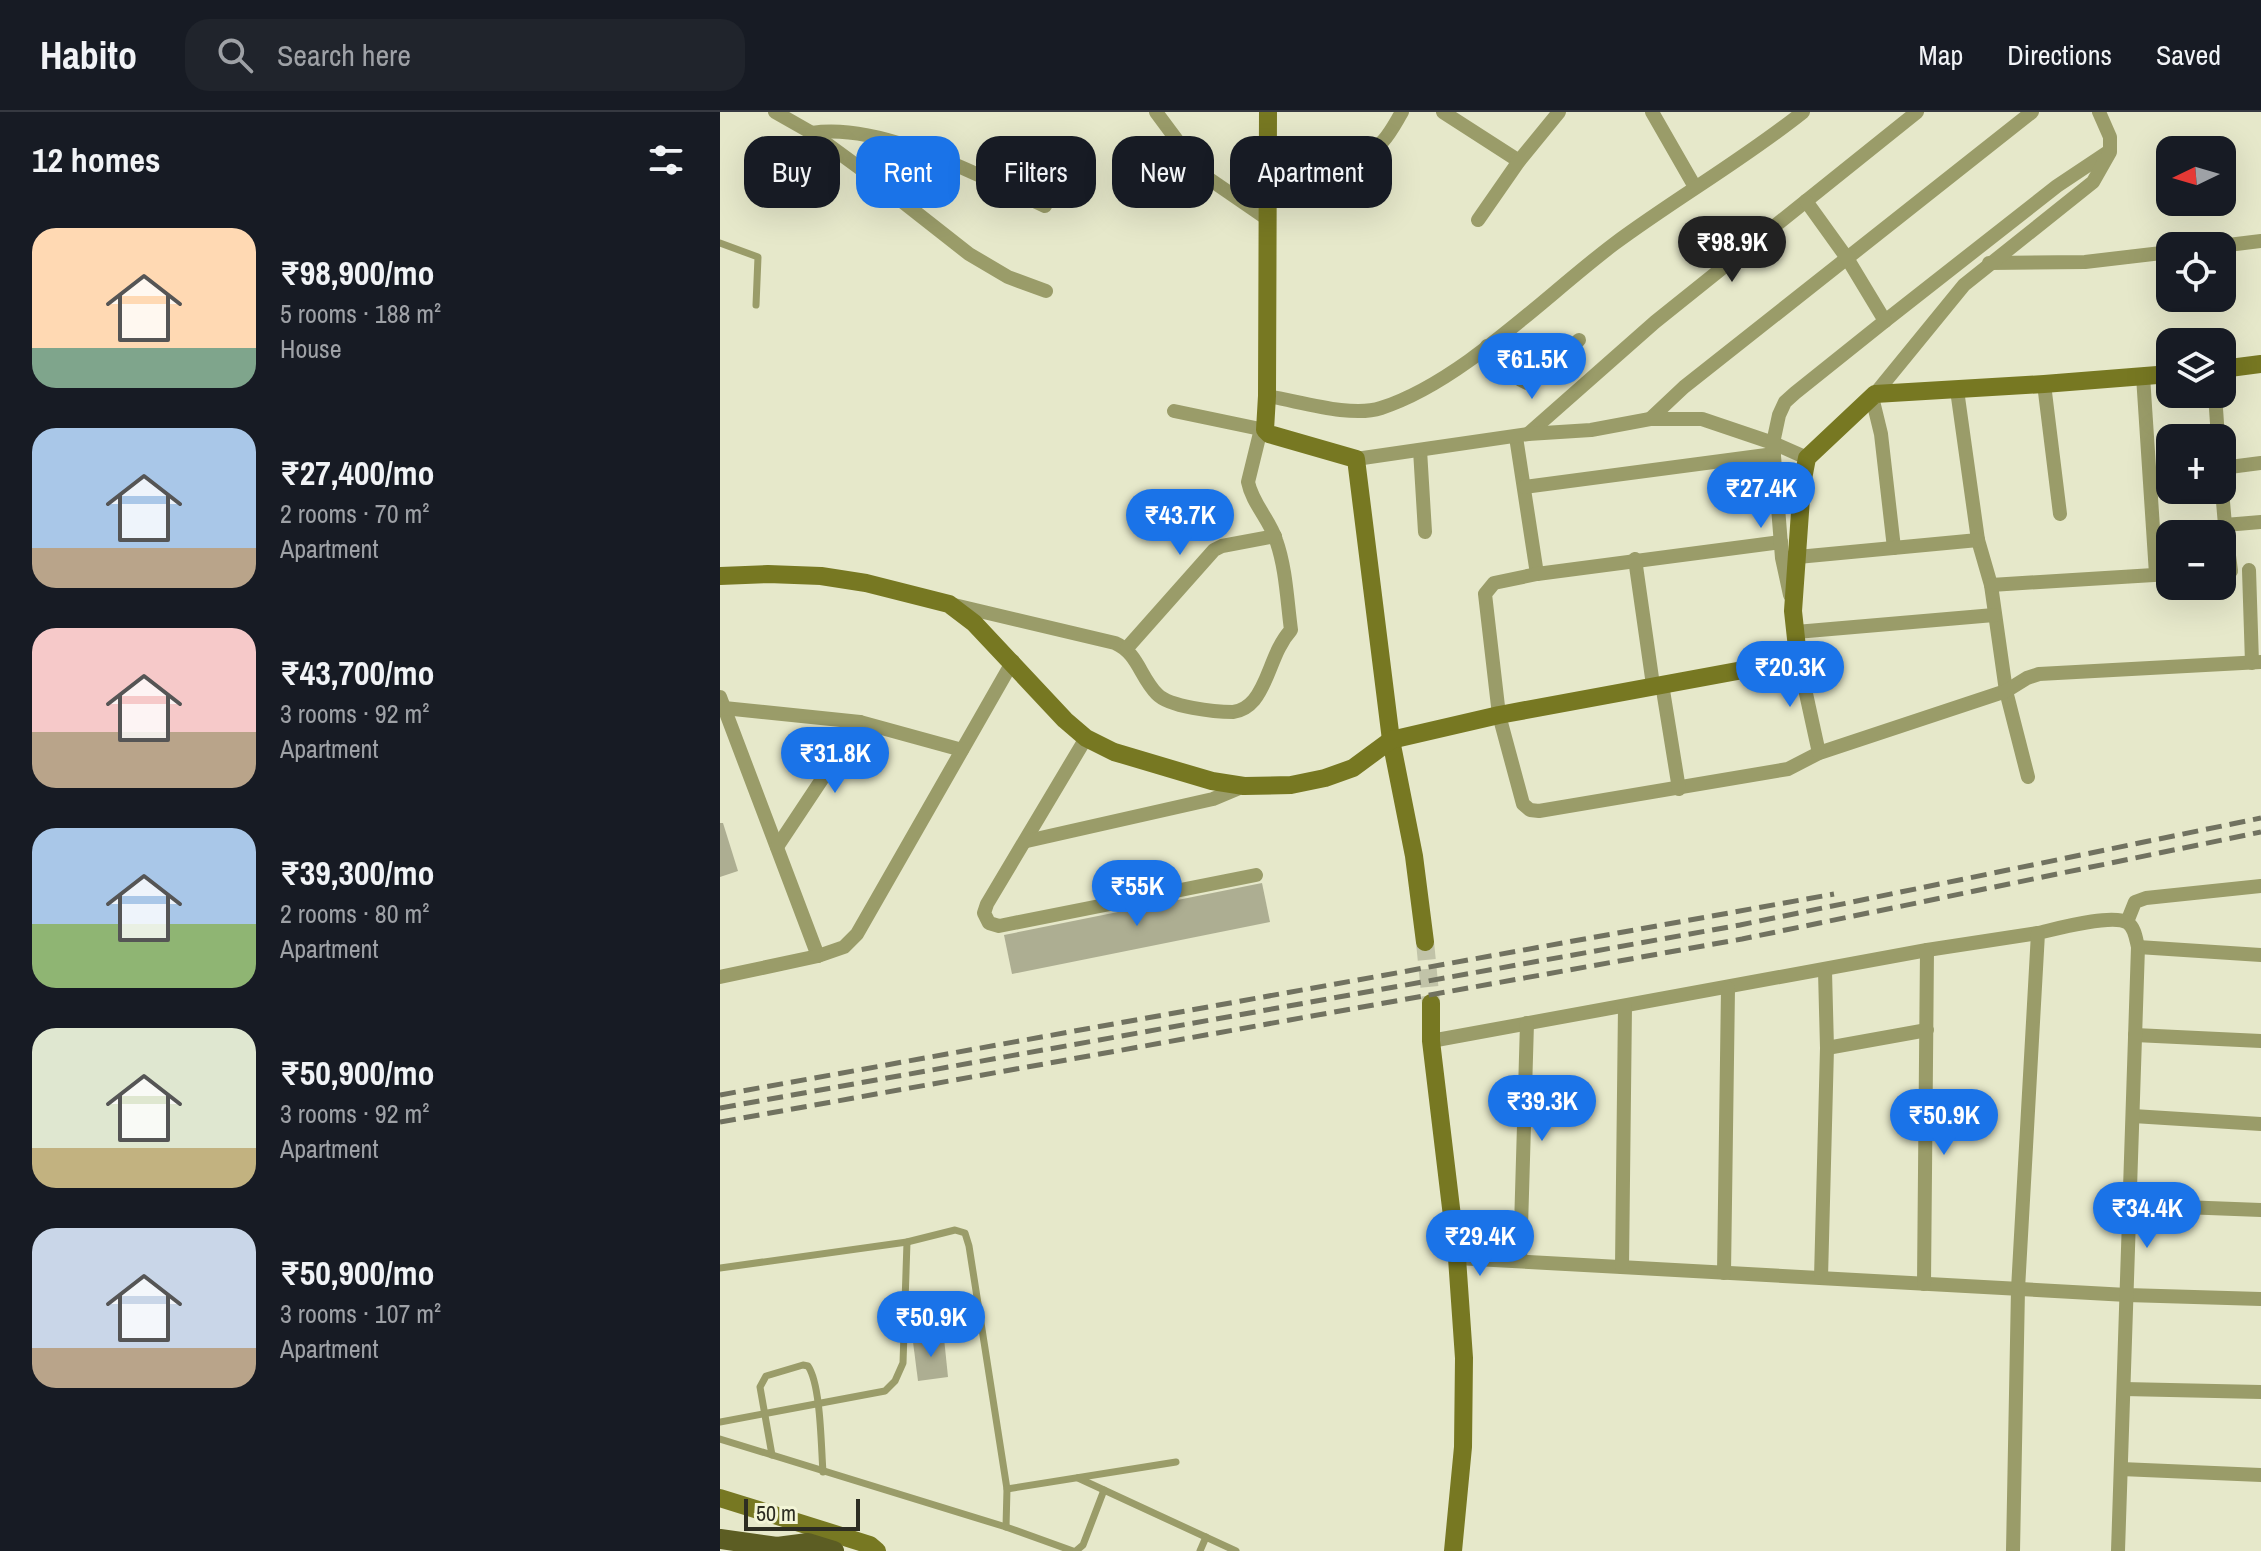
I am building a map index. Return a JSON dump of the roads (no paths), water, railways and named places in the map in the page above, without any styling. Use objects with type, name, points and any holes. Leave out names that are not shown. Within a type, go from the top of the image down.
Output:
[{"type":"main road","points":[[720,1539],[780,1549],[808,1543],[834,1551]]},
{"type":"street","points":[[775,112],[812,133],[969,254],[1008,277],[1046,291]]},
{"type":"street","points":[[1156,112],[1202,174],[1266,218]]},
{"type":"street","points":[[1267,136],[1268,112]]},
{"type":"street","points":[[1388,136],[1402,112]]},
{"type":"street","points":[[1443,112],[1519,161]]},
{"type":"street","points":[[1478,220],[1519,161],[1559,112]]},
{"type":"street","points":[[1652,112],[1695,187]]},
{"type":"street","points":[[1267,396],[1345,410],[1379,409],[1435,384],[1585,266],[1695,187],[1759,147],[1803,112]]},
{"type":"street","points":[[1522,435],[1655,322],[1917,112]]},
{"type":"street","points":[[1650,419],[1684,387],[2032,112]]},
{"type":"street","points":[[1819,753],[1798,657],[1789,558],[1807,458],[1874,396],[1964,285],[2093,182],[2110,152],[2110,137],[2099,112]]},
{"type":"street","points":[[812,133],[844,131],[902,145],[976,177]]},
{"type":"street","points":[[1789,558],[1781,542],[1773,448],[1785,402],[2057,186],[2110,152]]},
{"type":"street","points":[[1806,201],[1847,258],[1885,321]]},
{"type":"street","points":[[720,576],[821,576],[866,583],[1127,648],[1155,693],[1165,700],[1178,705],[1235,712],[1246,708],[1255,699],[1280,641],[1291,630],[1275,536],[1248,482],[1263,430],[1267,396],[1266,208]]},
{"type":"street","points":[[2236,244],[2261,241]]},
{"type":"street","points":[[1988,263],[2085,262],[2156,254]]},
{"type":"street","points":[[1487,346],[1527,383],[1579,340]]},
{"type":"street","points":[[2236,367],[2261,364]]},
{"type":"street","points":[[1874,396],[2156,375]]},
{"type":"street","points":[[2143,376],[2158,520]]},
{"type":"street","points":[[2044,384],[2060,514]]},
{"type":"street","points":[[1957,390],[1978,540],[1991,585],[2006,691],[2028,777]]},
{"type":"street","points":[[1874,396],[1894,548]]},
{"type":"street","points":[[1174,411],[1263,430],[1356,459],[1522,435],[1591,430],[1650,419],[1702,419],[1773,448],[1807,458]]},
{"type":"street","points":[[1522,435],[1524,487],[1537,574]]},
{"type":"street","points":[[1524,487],[1773,448]]},
{"type":"street","points":[[1420,450],[1425,532]]},
{"type":"street","points":[[1356,459],[1391,740],[1414,856],[1425,942]]},
{"type":"street","points":[[2236,466],[2261,463]]},
{"type":"street","points":[[2236,524],[2261,522]]},
{"type":"street","points":[[1127,648],[1214,550],[1275,536]]},
{"type":"street","points":[[1789,558],[1978,540]]},
{"type":"street","points":[[1781,542],[1635,559],[1494,583],[1485,594],[1499,715],[1523,804],[1530,810],[1539,811],[1788,769],[1819,753],[2006,691],[2039,674],[2257,663],[2255,569]]},
{"type":"street","points":[[1635,559],[1679,789]]},
{"type":"street","points":[[1991,585],[2156,574]]},
{"type":"street","points":[[949,604],[974,623],[1013,661],[1065,720],[1086,738],[1114,752],[1212,781],[1244,786],[1291,785],[1325,778],[1353,768],[1391,740],[1499,715],[1786,662],[1798,657]]},
{"type":"street","points":[[1796,632],[1994,615]]},
{"type":"street","points":[[720,977],[818,956],[844,947],[857,934],[1013,661]]},
{"type":"street","points":[[818,956],[722,703],[860,722],[962,750]]},
{"type":"street","points":[[777,847],[860,722]]},
{"type":"street","points":[[1086,738],[987,904],[984,913],[989,923],[999,926],[1256,875]]},
{"type":"street","points":[[1027,841],[1213,799],[1244,786]]},
{"type":"street","points":[[2127,922],[2135,902],[2146,898],[2261,886]]},
{"type":"street","points":[[1431,1041],[1927,950],[2103,920],[2127,922],[2134,930],[2138,947],[2118,1551]]},
{"type":"street","points":[[2013,1551],[2018,1289],[2038,933]]},
{"type":"street","points":[[2138,947],[2261,955]]},
{"type":"street","points":[[1924,1284],[1927,950]]},
{"type":"street","points":[[1821,1278],[1827,1048],[1825,971]]},
{"type":"street","points":[[1724,1273],[1728,988]]},
{"type":"street","points":[[1431,1003],[1431,1041],[1457,1258],[1465,1402],[1453,1551]]},
{"type":"street","points":[[1622,1267],[1625,1006]]},
{"type":"street","points":[[1520,1261],[1527,1023]]},
{"type":"street","points":[[1827,1048],[1927,1030]]},
{"type":"street","points":[[2135,1035],[2261,1041]]},
{"type":"street","points":[[2133,1116],[2261,1124]]},
{"type":"street","points":[[2130,1205],[2261,1210]]},
{"type":"street","points":[[1457,1258],[2127,1295],[2261,1299]]},
{"type":"street","points":[[2124,1389],[2261,1392]]},
{"type":"street","points":[[2121,1469],[2261,1475]]},
{"type":"street","points":[[720,1498],[812,1525],[870,1545],[877,1551]]},
{"type":"lane","points":[[720,243],[758,257],[756,305]]},
{"type":"lane","points":[[720,1268],[907,1242],[955,1230],[965,1233],[1007,1489],[1006,1527]]},
{"type":"lane","points":[[720,1422],[885,1391],[895,1381],[903,1363],[907,1242]]},
{"type":"lane","points":[[772,1455],[760,1387],[766,1376],[803,1365],[812,1371],[823,1472]]},
{"type":"lane","points":[[720,1439],[1075,1551],[1083,1545],[1104,1490]]},
{"type":"lane","points":[[1007,1489],[1176,1462]]},
{"type":"lane","points":[[1078,1478],[1236,1551]]},
{"type":"lane","points":[[1200,1551],[1206,1537]]},
{"type":"tunnel","points":[[1425,942],[1431,1003]]},
{"type":"railway","points":[[720,1108],[1740,925],[2261,818]]},
{"type":"railway","points":[[720,1122],[1742,939],[2261,832]]},
{"type":"railway","points":[[720,1095],[1834,894]]}]
